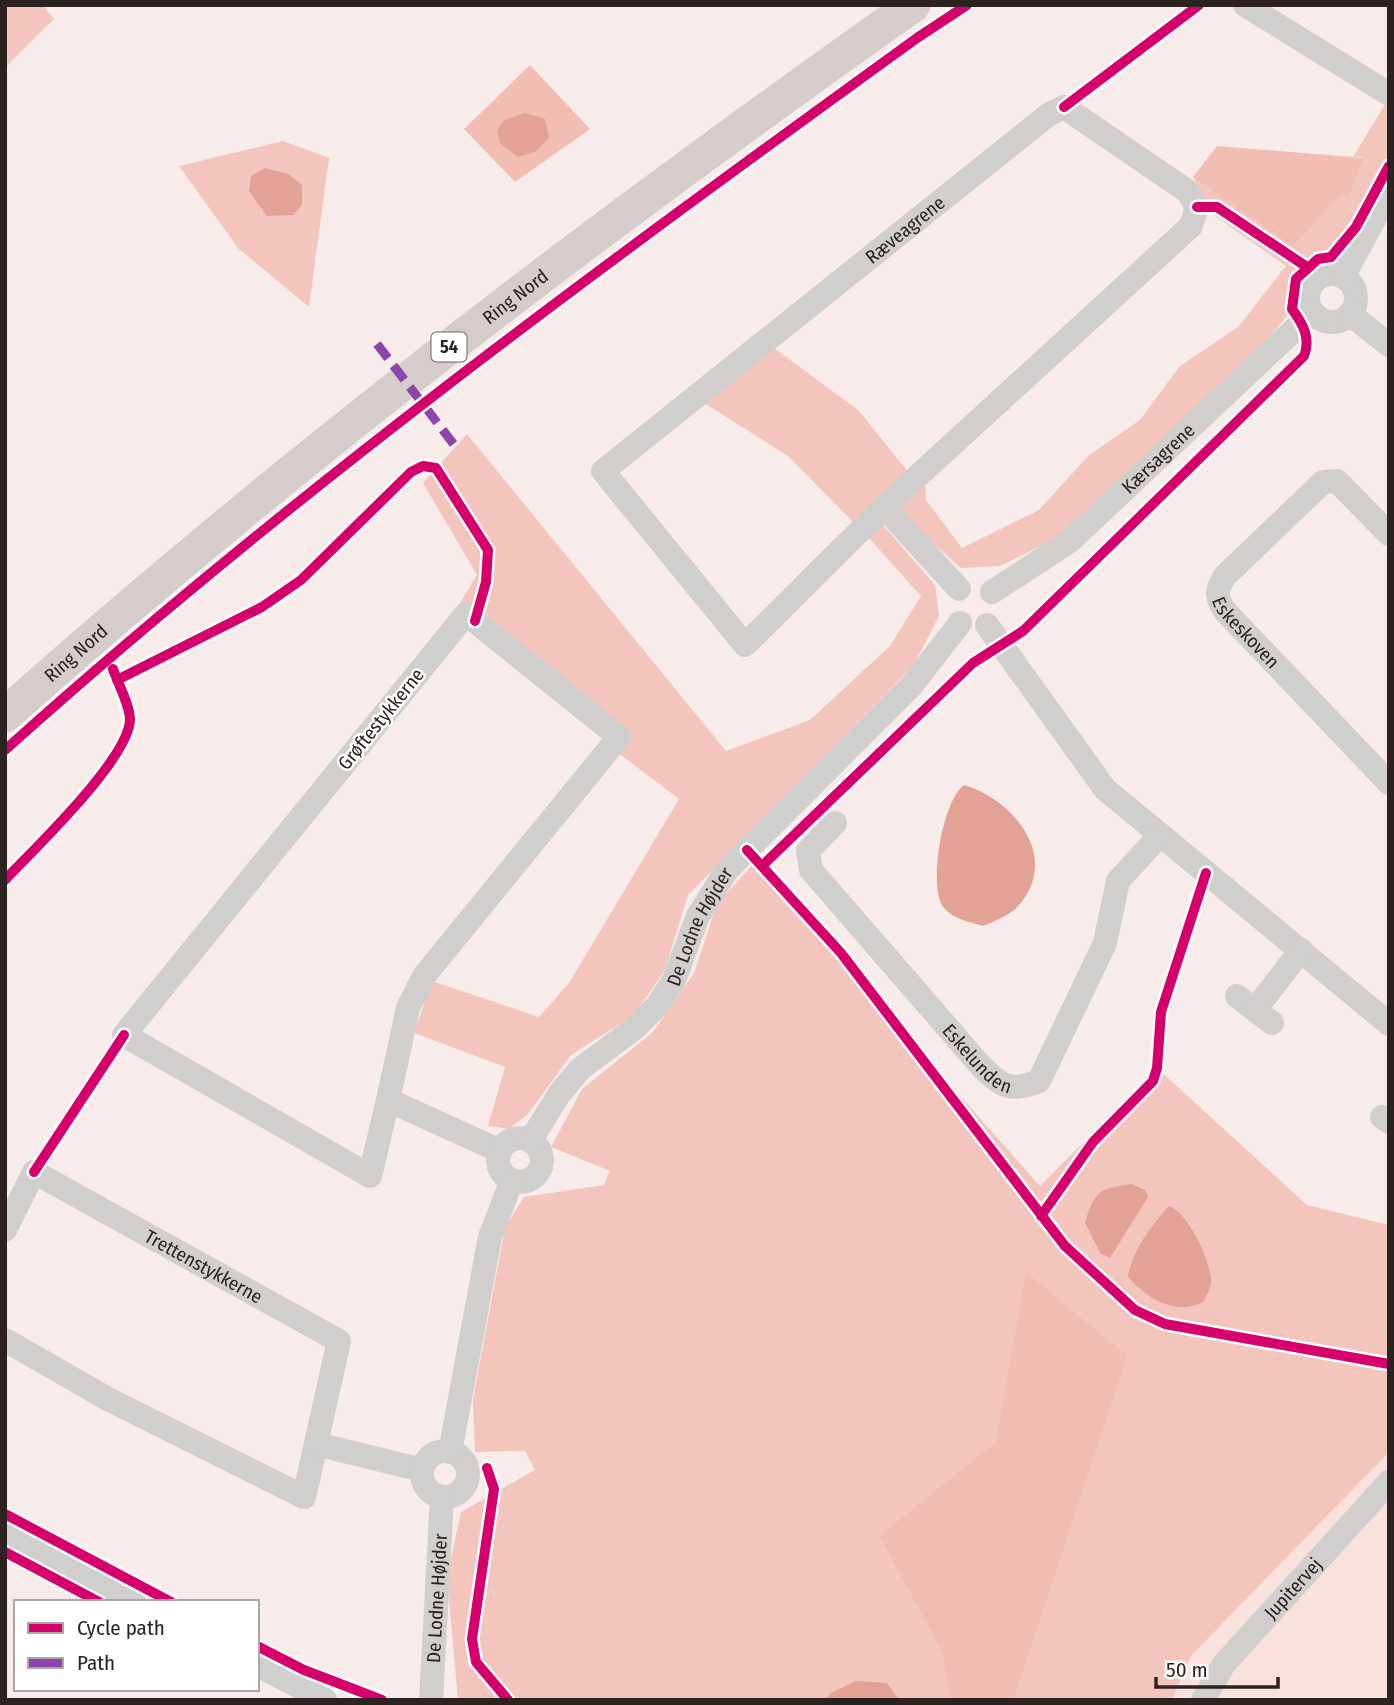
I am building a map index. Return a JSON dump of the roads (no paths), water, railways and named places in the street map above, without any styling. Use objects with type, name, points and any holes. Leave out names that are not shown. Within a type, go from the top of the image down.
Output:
[{"type":"highway","name":"Ring Nord","points":[[5,688],[123,585],[592,212],[884,5]]},
{"type":"highway","name":"Ring Nord","points":[[5,715],[135,600],[363,413],[653,191],[913,5]]},
{"type":"street","points":[[1245,5],[1389,94]]},
{"type":"street","name":"Ræveagrene","points":[[1064,107],[1187,191],[1197,207],[1191,226],[884,507],[745,645],[603,471],[1048,115],[1064,107]]},
{"type":"street","points":[[1343,277],[1389,192]]},
{"type":"street","points":[[1329,274],[1343,277],[1354,289],[1355,306],[1350,313],[1336,322],[1319,319],[1312,313],[1308,292],[1316,279],[1329,274]]},
{"type":"street","name":"Kærsagrene","points":[[992,592],[1070,541],[1312,313]]},
{"type":"street","points":[[1350,313],[1389,345]]},
{"type":"street","name":"Eskeskoven","points":[[1389,534],[1337,481],[1323,482],[1225,576],[1217,589],[1217,600],[1389,783]]},
{"type":"street","points":[[884,507],[959,589]]},
{"type":"street","points":[[973,583],[987,587],[992,592],[995,613],[986,625],[973,628],[960,623],[955,617],[952,602],[959,589],[973,583]]},
{"type":"street","name":"Grøftestykkerne","points":[[466,614],[619,737],[424,976],[408,1008],[388,1100],[370,1176],[124,1035],[466,614]]},
{"type":"street","name":"De Lodne Højder","points":[[530,1141],[560,1093],[580,1069],[635,1028],[657,1006],[674,980],[698,916],[727,870],[912,685],[960,623]]},
{"type":"street","points":[[986,625],[1105,789],[1389,1024]]},
{"type":"street","name":"Eskelunden","points":[[835,823],[807,851],[810,870],[980,1065],[1000,1084],[1021,1088],[1039,1081],[1105,943],[1118,881],[1160,835]]},
{"type":"street","points":[[1254,1010],[1301,950]]},
{"type":"street","points":[[388,1100],[500,1152]]},
{"type":"street","points":[[516,1139],[530,1141],[540,1151],[539,1171],[530,1180],[512,1180],[499,1165],[500,1152],[516,1139]]},
{"type":"street","name":"Trettenstykkerne","points":[[5,1230],[34,1172],[339,1341],[304,1497],[108,1399],[5,1340]]},
{"type":"street","points":[[450,1452],[490,1237],[512,1180]]},
{"type":"street","points":[[316,1444],[422,1470]]},
{"type":"street","points":[[450,1452],[466,1466],[467,1481],[457,1493],[442,1497],[429,1491],[422,1470],[429,1457],[450,1452]]},
{"type":"street","name":"Jupitervej","points":[[1203,1700],[1224,1664],[1389,1482]]},
{"type":"street","name":"De Lodne Højder","points":[[431,1700],[442,1497]]},
{"type":"street","points":[[5,1532],[130,1600]]},
{"type":"street","points":[[259,1666],[325,1700]]}]
